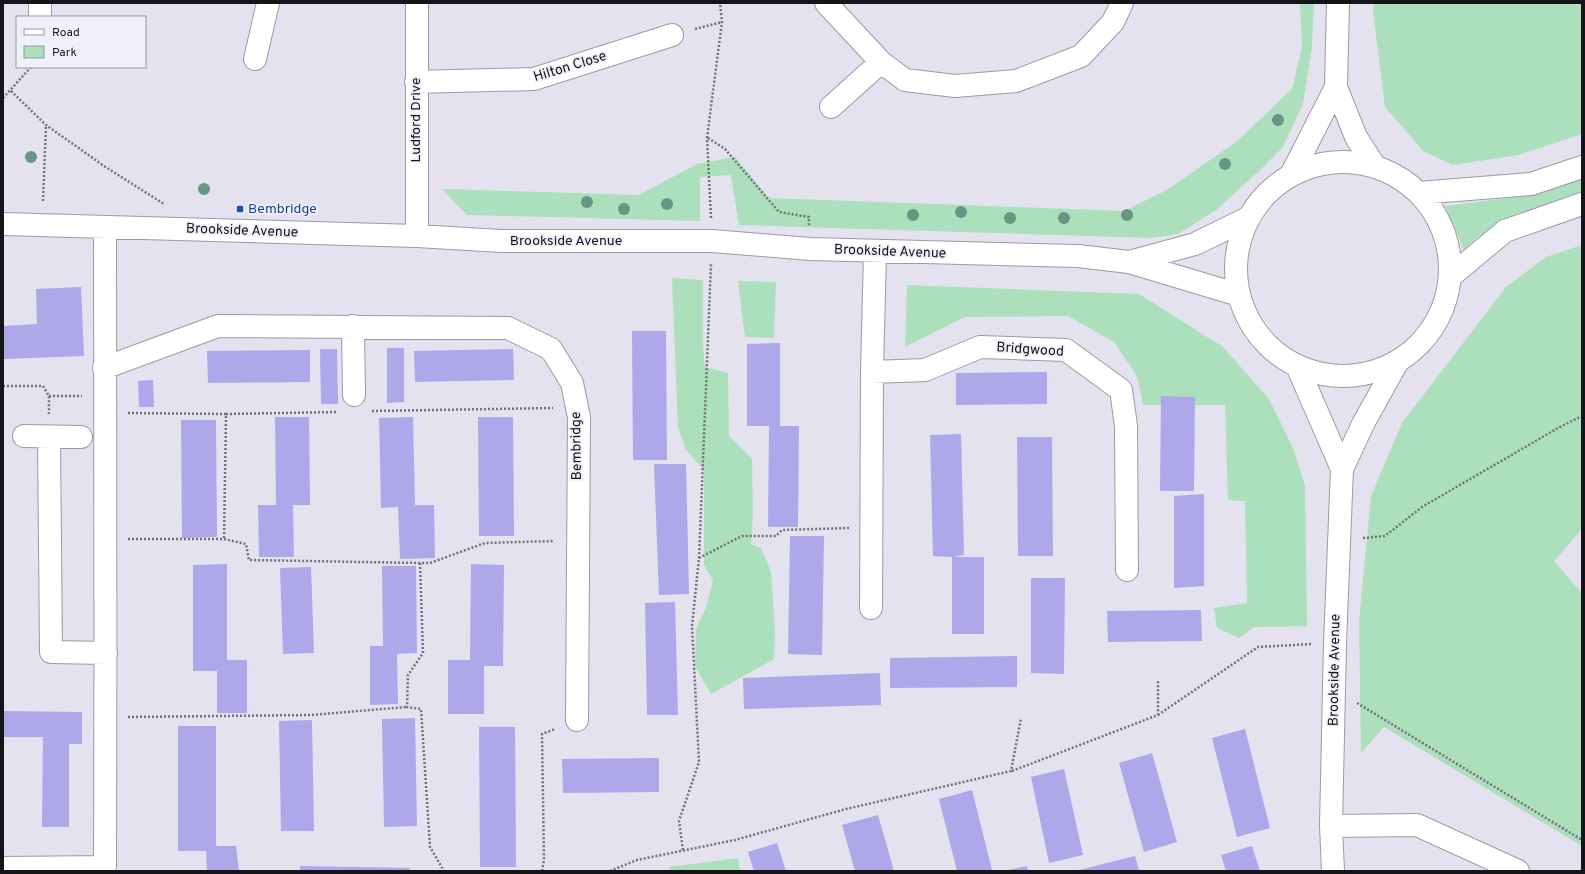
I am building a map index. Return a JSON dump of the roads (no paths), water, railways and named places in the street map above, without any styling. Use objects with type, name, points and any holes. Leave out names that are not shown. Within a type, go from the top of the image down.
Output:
[{"type":"street","points":[[40,3],[40,16]]},
{"type":"street","points":[[255,59],[268,3]]},
{"type":"street","name":"Ludford Drive","points":[[417,3],[417,236]]},
{"type":"street","points":[[826,3],[880,62],[904,80],[955,86],[1016,81],[1081,56],[1113,22],[1122,3]]},
{"type":"street","points":[[1338,3],[1336,87],[1356,137],[1375,167]]},
{"type":"street","name":"Hilton Close","points":[[416,82],[534,79],[672,35]]},
{"type":"street","points":[[831,107],[880,62]]},
{"type":"street","points":[[1291,175],[1336,87]]},
{"type":"street","points":[[1347,162],[1375,167],[1399,177],[1419,193],[1437,217],[1448,245],[1451,276],[1443,309],[1425,339],[1398,361],[1366,374],[1330,376],[1297,366],[1277,353],[1260,337],[1248,318],[1239,295],[1236,272],[1238,249],[1248,218],[1256,206],[1272,188],[1291,175],[1318,165],[1333,163],[1347,162]]},
{"type":"street","points":[[1419,193],[1531,184],[1582,167]]},
{"type":"street","points":[[1451,276],[1505,231],[1582,204]]},
{"type":"street","name":"Brookside Avenue","points":[[1129,262],[1195,244],[1248,218]]},
{"type":"street","name":"Brookside Avenue","points":[[3,224],[417,236],[501,241],[712,242],[810,250],[1078,256],[1129,262],[1239,295]]},
{"type":"street","points":[[3,868],[105,867],[105,228]]},
{"type":"street","points":[[871,608],[872,372],[875,252]]},
{"type":"street","name":"Bembridge","points":[[104,368],[218,326],[508,328],[551,349],[572,383],[579,417],[577,720]]},
{"type":"street","points":[[353,326],[354,395]]},
{"type":"street","name":"Bridgwood","points":[[872,372],[926,370],[980,346],[1066,350],[1121,390],[1126,426],[1127,570]]},
{"type":"street","name":"Brookside Avenue","points":[[1333,871],[1331,826],[1335,643],[1342,469],[1363,424],[1398,361]]},
{"type":"street","name":"Brookside Avenue","points":[[1297,366],[1342,469]]},
{"type":"street","points":[[24,436],[81,437]]},
{"type":"street","points":[[49,437],[51,652],[106,653]]},
{"type":"street","points":[[1331,826],[1417,825],[1518,871]]},
{"type":"place","name":"Bembridge","points":[[240,209]]}]
